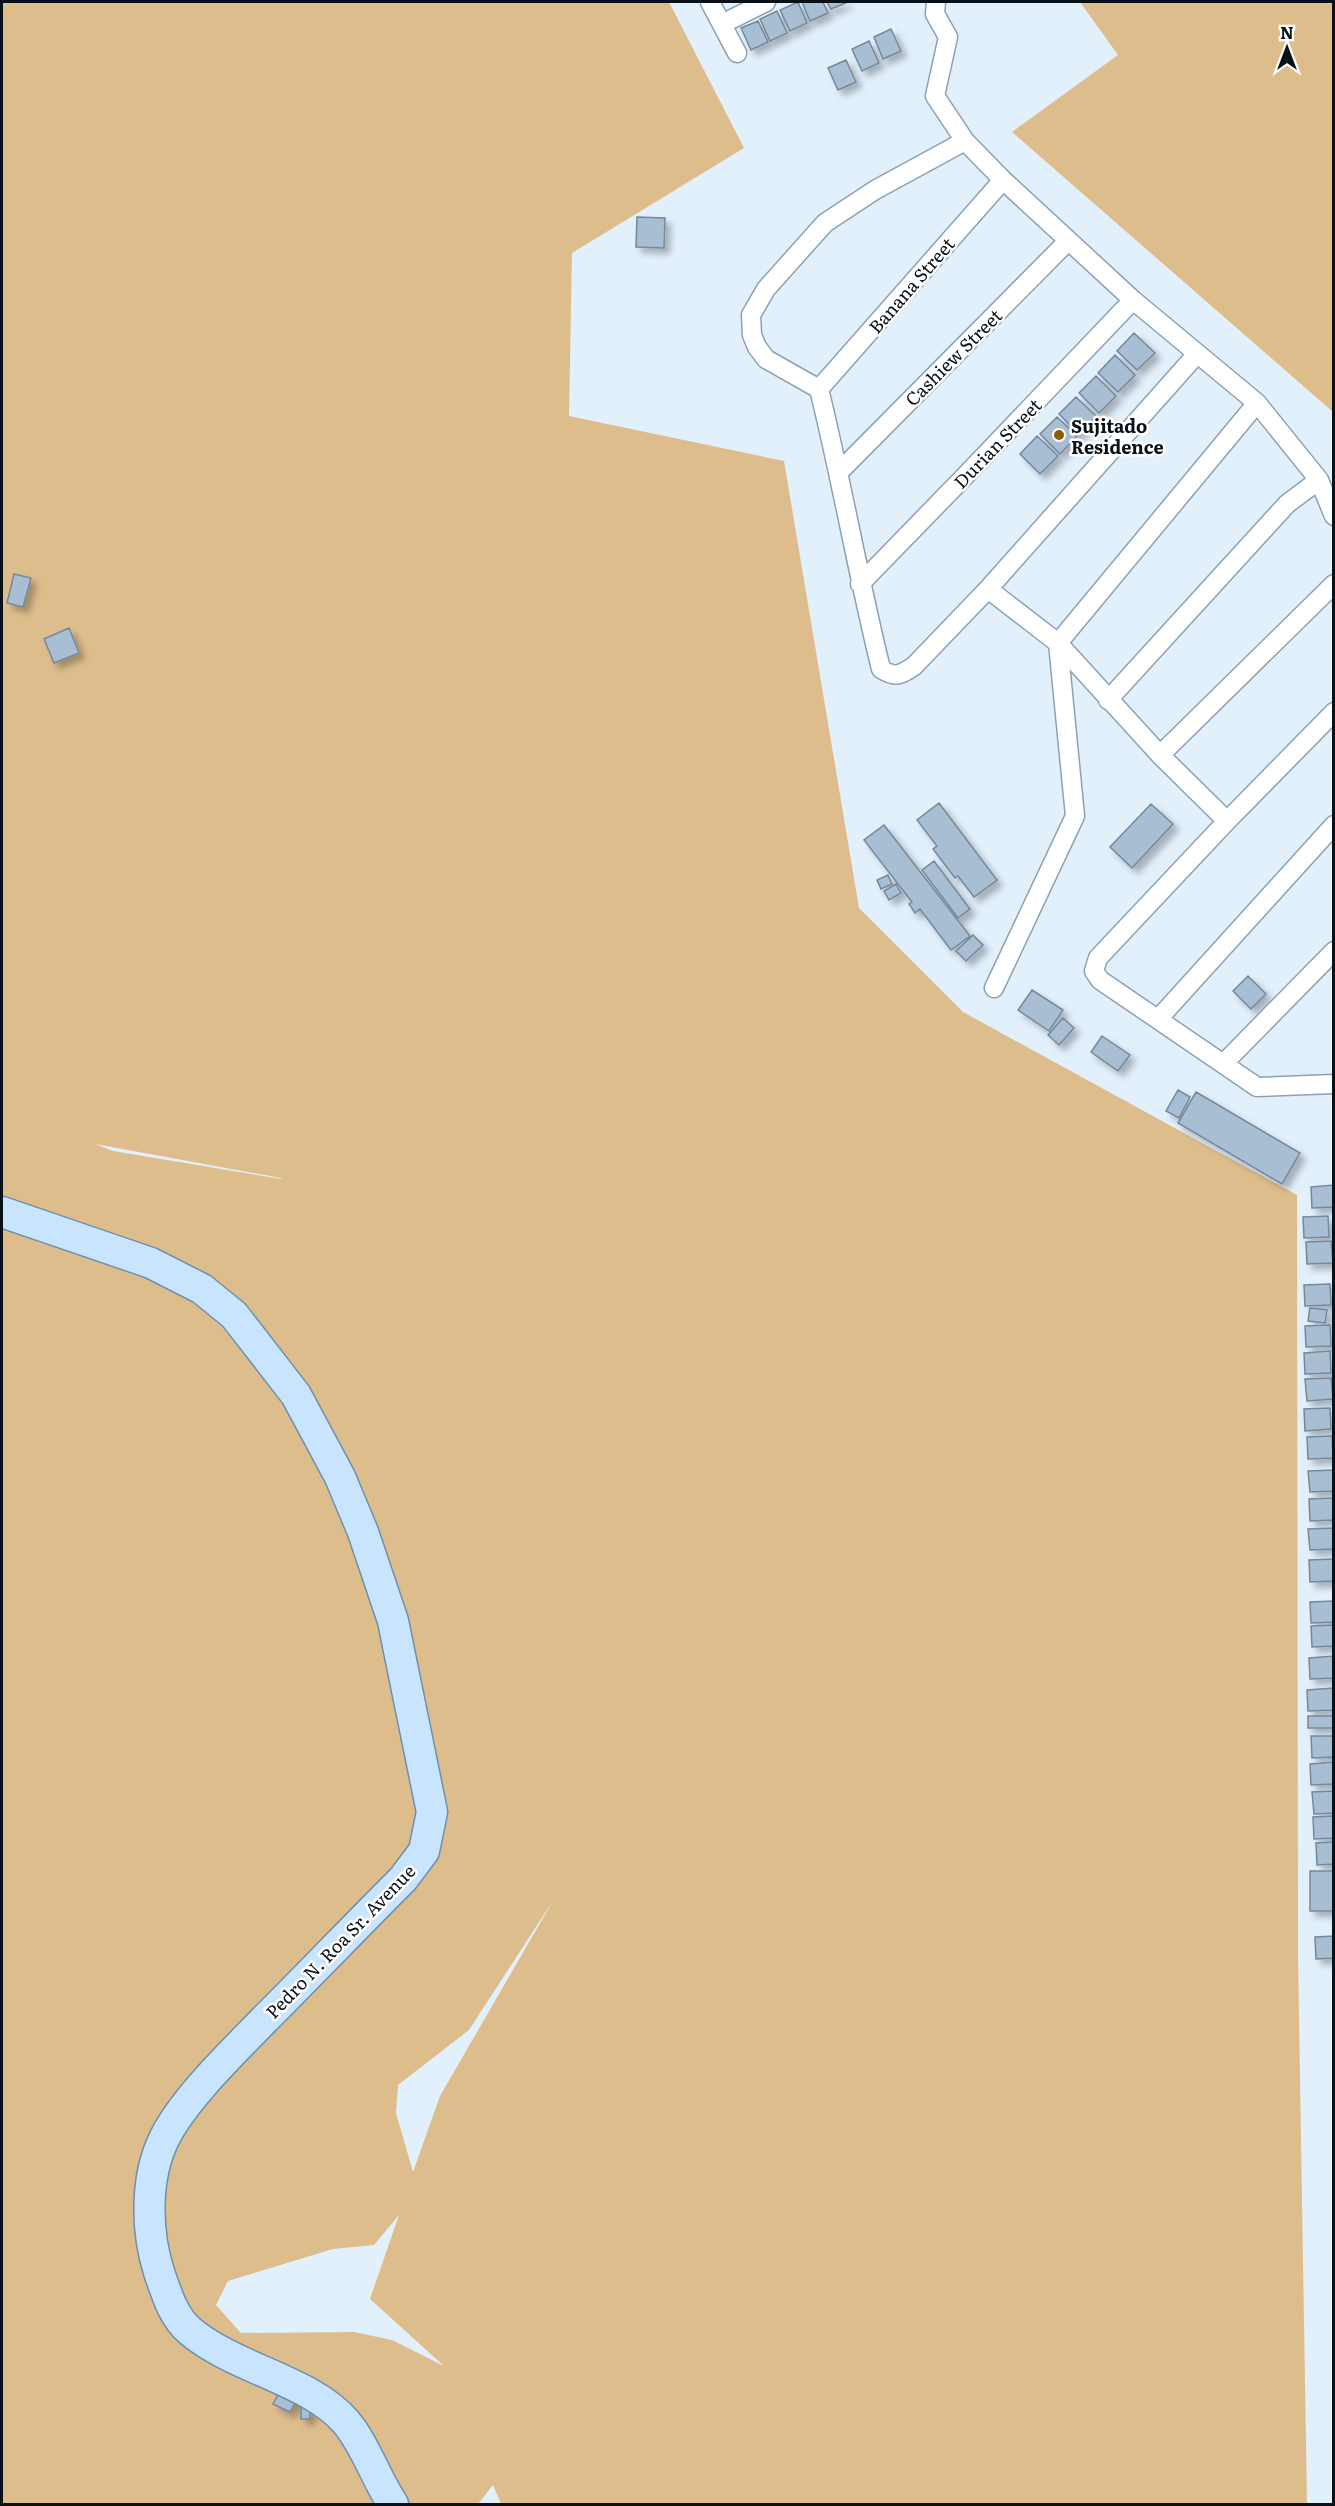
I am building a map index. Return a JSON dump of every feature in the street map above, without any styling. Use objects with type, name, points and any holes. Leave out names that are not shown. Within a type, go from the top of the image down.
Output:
[{"type":"main road","name":"Pedro N. Roa Sr. Avenue","points":[[2,1212],[151,1263],[202,1289],[234,1315],[296,1395],[340,1477],[363,1532],[393,1622],[432,1812],[423,1851],[403,1879],[234,2050],[178,2115],[164,2140],[155,2164],[149,2223],[152,2250],[174,2312],[189,2330],[222,2354],[278,2379],[332,2409],[346,2422],[393,2505]]},
{"type":"street","points":[[710,2],[736,53]]},
{"type":"street","points":[[722,24],[766,2]]},
{"type":"street","points":[[936,2],[935,14],[948,37],[935,96],[965,141],[1068,242],[1196,355],[1257,403],[1319,480],[1334,516]]},
{"type":"street","points":[[965,141],[875,190],[825,223],[766,289],[751,315],[752,335],[766,359],[819,389],[839,472],[860,584],[881,669],[890,675],[900,676],[914,666],[988,589],[1196,355]]},
{"type":"street","name":"Banana Street","points":[[819,389],[1003,180]]},
{"type":"street","name":"Cashiew Street","points":[[839,472],[1068,242]]},
{"type":"street","name":"Durian Street","points":[[860,584],[1133,300]]},
{"type":"street","points":[[994,988],[1074,816],[1058,643],[1257,403]]},
{"type":"street","points":[[1108,700],[1287,504],[1319,480]]},
{"type":"street","points":[[1160,755],[1334,584]]},
{"type":"street","points":[[988,589],[1058,643],[1160,755],[1227,821]]},
{"type":"street","points":[[1333,1083],[1257,1087],[1159,1018],[1100,980],[1094,971],[1098,958],[1334,712]]},
{"type":"street","points":[[1159,1018],[1334,825]]},
{"type":"street","points":[[1224,1063],[1334,951]]},
{"type":"shaded area","points":[[2,2],[669,2],[744,148],[572,253],[569,416],[784,461],[859,908],[963,1012],[1297,1195],[1298,1955],[1307,2504],[501,2504],[493,2485],[478,2504],[2,2504]],"holes":[[[95,1144],[281,1178],[281,1179],[113,1151]],[[554,1899],[440,2096],[413,2172],[396,2113],[398,2085],[469,2030]],[[399,2215],[370,2299],[444,2366],[392,2340],[354,2332],[241,2333],[216,2305],[228,2281],[333,2249],[374,2245]]]},
{"type":"shaded area","points":[[1080,2],[1333,2],[1333,412],[1012,132],[1118,55]]},
{"type":"building","points":[[798,2],[807,23],[790,31],[780,10]]},
{"type":"building","points":[[802,2],[823,2],[828,13],[810,21]]},
{"type":"building","points":[[827,2],[848,2],[831,9]]},
{"type":"building","points":[[777,11],[787,33],[770,41],[760,19]]},
{"type":"building","points":[[758,21],[768,42],[751,50],[741,28]]},
{"type":"building","points":[[891,29],[901,51],[883,59],[874,37]]},
{"type":"building","points":[[869,41],[879,63],[862,71],[852,49]]},
{"type":"building","points":[[846,60],[856,82],[838,90],[828,68]]},
{"type":"building","points":[[637,217],[665,218],[664,248],[636,247]]},
{"type":"building","points":[[1134,333],[1155,353],[1137,370],[1117,351]]},
{"type":"building","points":[[1115,355],[1135,375],[1118,392],[1098,373]]},
{"type":"building","points":[[1096,376],[1116,396],[1099,413],[1079,393]]},
{"type":"building","points":[[1076,397],[1096,416],[1079,434],[1059,414]]},
{"type":"building","name":"Sujitado Residence","points":[[1057,417],[1077,436],[1060,454],[1040,434]]},
{"type":"building","points":[[1037,436],[1058,456],[1040,474],[1020,454]]},
{"type":"building","points":[[14,574],[31,578],[23,607],[7,603]]},
{"type":"building","points":[[69,628],[79,653],[54,663],[44,639]]},
{"type":"building","points":[[939,803],[997,880],[974,897],[958,876],[955,878],[933,849],[937,846],[917,820]]},
{"type":"building","points":[[1151,804],[1173,824],[1132,868],[1110,847]]},
{"type":"building","points":[[884,825],[970,936],[951,950],[920,909],[915,913],[909,904],[912,902],[864,840]]},
{"type":"building","points":[[934,861],[970,909],[958,918],[922,870]]},
{"type":"building","points":[[888,875],[892,884],[881,889],[877,880]]},
{"type":"building","points":[[896,884],[901,893],[889,900],[884,891]]},
{"type":"building","points":[[973,935],[983,945],[966,961],[956,951]]},
{"type":"building","points":[[1248,976],[1266,994],[1251,1009],[1233,991]]},
{"type":"building","points":[[1032,990],[1063,1010],[1049,1031],[1018,1010]]},
{"type":"building","points":[[1063,1018],[1074,1028],[1059,1045],[1048,1035]]},
{"type":"building","points":[[1102,1036],[1130,1055],[1118,1071],[1091,1052]]},
{"type":"building","points":[[1178,1090],[1190,1097],[1179,1118],[1166,1111]]},
{"type":"building","points":[[1196,1092],[1300,1153],[1282,1184],[1178,1123]]},
{"type":"building","points":[[1334,1185],[1334,1207],[1312,1208],[1311,1187]]},
{"type":"building","points":[[1328,1216],[1329,1237],[1304,1238],[1303,1217]]},
{"type":"building","points":[[1331,1241],[1333,1263],[1307,1264],[1306,1242]]},
{"type":"building","points":[[1330,1284],[1331,1305],[1305,1306],[1304,1285]]},
{"type":"building","points":[[1310,1308],[1327,1310],[1325,1323],[1308,1321]]},
{"type":"building","points":[[1330,1325],[1331,1346],[1306,1347],[1305,1326]]},
{"type":"building","points":[[1330,1351],[1331,1373],[1305,1374],[1304,1353]]},
{"type":"building","points":[[1331,1378],[1333,1399],[1307,1401],[1305,1379]]},
{"type":"building","points":[[1330,1408],[1331,1429],[1305,1431],[1304,1409]]},
{"type":"building","points":[[1332,1436],[1333,1458],[1308,1459],[1307,1437]]},
{"type":"building","points":[[1334,1470],[1334,1491],[1310,1492],[1308,1471]]},
{"type":"building","points":[[1334,1498],[1334,1520],[1310,1521],[1309,1499]]},
{"type":"building","points":[[1334,1528],[1334,1549],[1310,1550],[1308,1529]]},
{"type":"building","points":[[1334,1559],[1334,1581],[1310,1582],[1309,1560]]},
{"type":"building","points":[[1334,1601],[1334,1622],[1311,1623],[1310,1602]]},
{"type":"building","points":[[1334,1625],[1334,1646],[1312,1647],[1311,1626]]},
{"type":"building","points":[[1334,1656],[1334,1678],[1310,1679],[1309,1658]]},
{"type":"building","points":[[1333,1688],[1334,1710],[1308,1711],[1307,1690]]},
{"type":"building","points":[[1308,1716],[1334,1716],[1334,1728],[1308,1728]]},
{"type":"building","points":[[1311,1736],[1334,1736],[1334,1757],[1312,1758]]},
{"type":"building","points":[[1334,1762],[1334,1784],[1311,1785],[1310,1764]]},
{"type":"building","points":[[1334,1791],[1334,1813],[1314,1814],[1312,1792]]},
{"type":"building","points":[[1334,1816],[1334,1838],[1314,1839],[1313,1817]]},
{"type":"building","points":[[1334,1842],[1334,1864],[1317,1865],[1316,1843]]},
{"type":"building","points":[[1310,1871],[1334,1871],[1334,1911],[1310,1911]]},
{"type":"building","points":[[1334,1936],[1334,1958],[1316,1959],[1315,1937]]},
{"type":"building","points":[[282,2388],[299,2396],[290,2412],[273,2404]]},
{"type":"building","points":[[301,2407],[310,2407],[310,2419],[301,2419]]},
{"type":"place","name":"Sujitado Residence","points":[[1059,435]]}]
